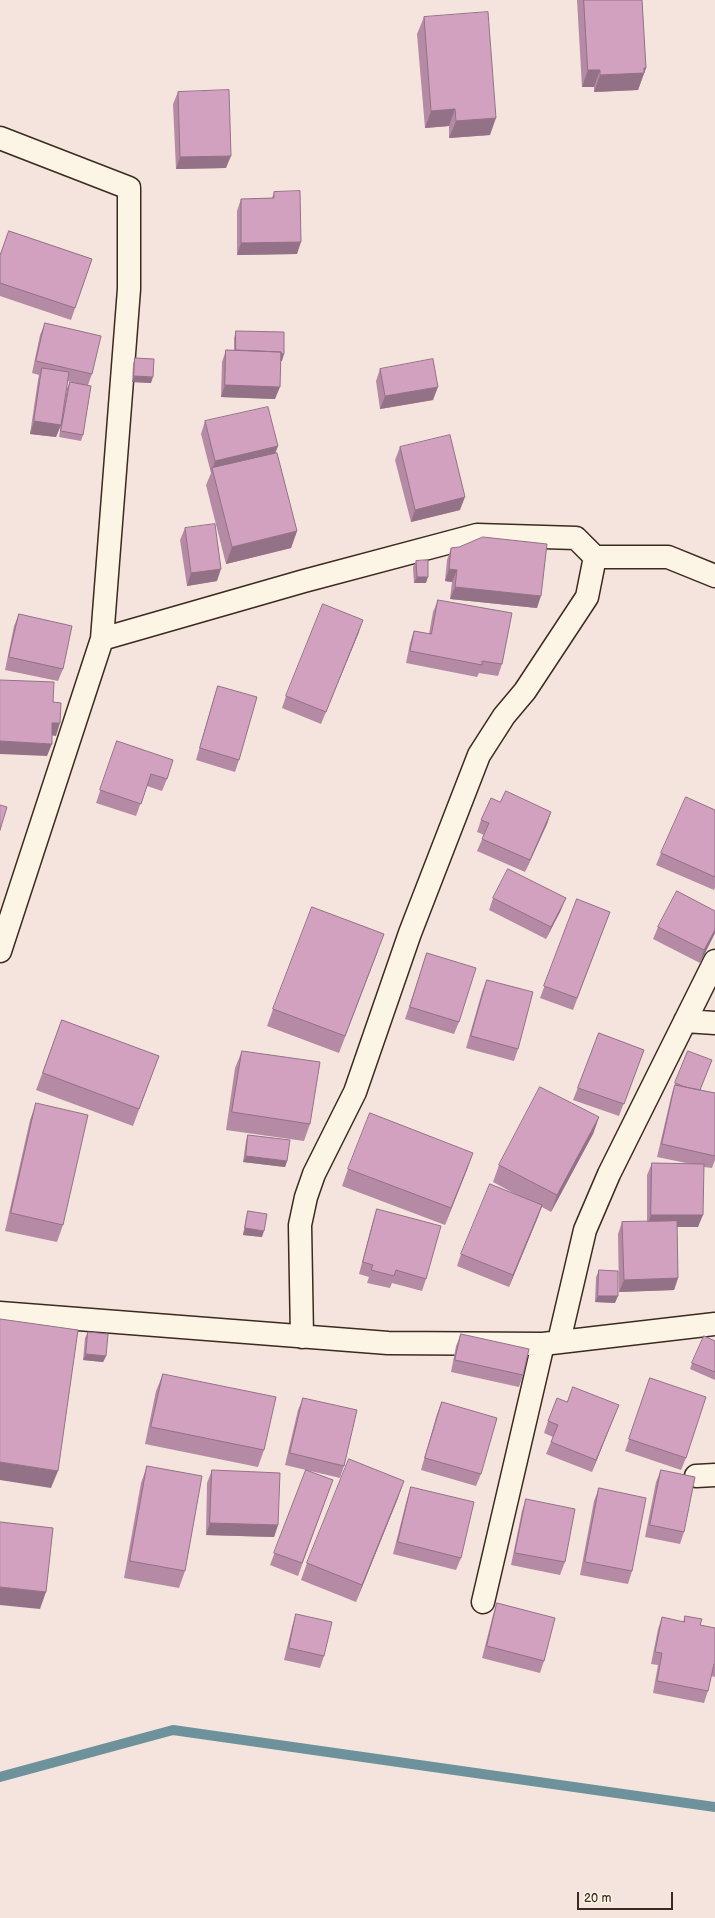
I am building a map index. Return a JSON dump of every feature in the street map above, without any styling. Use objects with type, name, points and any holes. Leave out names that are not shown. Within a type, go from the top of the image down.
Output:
[{"type":"street","points":[[0,138],[129,188],[129,289],[102,639],[0,951]]},
{"type":"street","points":[[102,639],[312,579],[477,535],[576,538],[595,557],[668,557],[715,576]]},
{"type":"street","points":[[302,1337],[300,1225],[306,1196],[314,1174],[355,1092],[410,933],[478,755],[504,716],[525,691],[587,597],[595,557]]},
{"type":"street","points":[[483,1602],[551,1343],[585,1230],[609,1174],[715,961]]},
{"type":"street","points":[[686,1020],[715,1023]]},
{"type":"street","points":[[0,1313],[388,1343],[551,1343],[715,1324]]},
{"type":"building","points":[[584,0],[642,0],[646,68],[644,68],[644,73],[600,75],[600,70],[588,70]]},
{"type":"building","points":[[488,12],[496,118],[456,121],[455,109],[431,111],[424,17]]},
{"type":"building","points":[[229,90],[231,156],[180,157],[178,92]]},
{"type":"building","points":[[300,191],[301,242],[241,243],[241,199],[274,198],[274,192]]},
{"type":"building","points":[[9,231],[92,259],[75,308],[0,283],[0,256]]},
{"type":"building","points":[[45,323],[101,336],[92,374],[36,361]]},
{"type":"building","points":[[236,331],[284,332],[284,354],[281,354],[281,352],[236,350]]},
{"type":"building","points":[[226,350],[281,352],[280,387],[225,385]]},
{"type":"building","points":[[135,358],[154,359],[153,377],[134,376]]},
{"type":"building","points":[[433,359],[438,387],[385,396],[380,369]]},
{"type":"building","points":[[42,368],[69,372],[61,425],[34,421]]},
{"type":"building","points":[[70,382],[91,386],[83,435],[61,431]]},
{"type":"building","points":[[268,407],[278,446],[215,461],[205,421]]},
{"type":"building","points":[[450,435],[465,497],[415,510],[400,447]]},
{"type":"building","points":[[277,453],[297,531],[232,547],[212,468]]},
{"type":"building","points":[[215,524],[221,569],[191,573],[185,528]]},
{"type":"building","points":[[483,537],[547,544],[541,596],[455,587],[457,570],[449,569],[451,548],[459,547]]},
{"type":"building","points":[[428,560],[428,577],[417,577],[416,561]]},
{"type":"building","points":[[438,600],[512,613],[502,664],[482,661],[482,665],[410,651],[414,631],[431,634]]},
{"type":"building","points":[[323,604],[363,620],[326,712],[286,696]]},
{"type":"building","points":[[19,614],[72,626],[63,669],[9,657]]},
{"type":"building","points":[[0,680],[54,682],[53,702],[61,703],[60,723],[52,723],[52,744],[0,741]]},
{"type":"building","points":[[218,686],[257,697],[239,760],[200,748]]},
{"type":"building","points":[[117,741],[173,760],[167,779],[151,774],[141,804],[100,790]]},
{"type":"building","points":[[506,791],[551,812],[530,860],[482,839],[489,823],[481,820],[491,798],[500,802]]},
{"type":"building","points":[[686,797],[715,810],[715,877],[661,853]]},
{"type":"building","points":[[0,805],[7,807],[0,830]]},
{"type":"building","points":[[508,869],[566,898],[551,927],[493,898]]},
{"type":"building","points":[[677,891],[715,911],[715,930],[704,950],[658,927]]},
{"type":"building","points":[[577,899],[610,912],[577,998],[544,986]]},
{"type":"building","points":[[312,907],[384,934],[345,1036],[273,1009]]},
{"type":"building","points":[[427,953],[476,968],[459,1022],[410,1007]]},
{"type":"building","points":[[487,980],[533,992],[518,1049],[471,1036]]},
{"type":"building","points":[[62,1020],[159,1056],[139,1109],[43,1073]]},
{"type":"building","points":[[599,1033],[644,1050],[624,1104],[578,1088]]},
{"type":"building","points":[[242,1051],[320,1062],[310,1124],[232,1112]]},
{"type":"building","points":[[688,1051],[712,1060],[700,1090],[675,1083]]},
{"type":"building","points":[[675,1085],[715,1093],[715,1156],[662,1144]]},
{"type":"building","points":[[540,1087],[599,1117],[557,1195],[499,1165]]},
{"type":"building","points":[[36,1103],[88,1115],[63,1225],[11,1213]]},
{"type":"building","points":[[370,1113],[473,1153],[451,1208],[348,1169]]},
{"type":"building","points":[[248,1135],[290,1140],[287,1161],[246,1156]]},
{"type":"building","points":[[652,1163],[704,1164],[703,1215],[651,1215]]},
{"type":"building","points":[[490,1184],[542,1205],[513,1275],[461,1254]]},
{"type":"building","points":[[377,1209],[441,1226],[426,1279],[396,1270],[394,1276],[371,1270],[373,1265],[363,1262]]},
{"type":"building","points":[[248,1211],[267,1214],[264,1231],[245,1228]]},
{"type":"building","points":[[677,1221],[678,1278],[624,1280],[622,1222]]},
{"type":"building","points":[[599,1270],[618,1271],[618,1296],[598,1296]]},
{"type":"building","points":[[0,1319],[78,1330],[58,1471],[0,1462]]},
{"type":"building","points":[[88,1332],[108,1334],[106,1356],[86,1354]]},
{"type":"building","points":[[461,1334],[529,1349],[523,1375],[455,1360]]},
{"type":"building","points":[[704,1336],[715,1341],[715,1372],[692,1363]]},
{"type":"building","points":[[163,1374],[276,1397],[264,1450],[151,1427]]},
{"type":"building","points":[[650,1378],[706,1397],[686,1458],[629,1439]]},
{"type":"building","points":[[573,1387],[619,1405],[596,1460],[551,1442],[558,1425],[548,1421],[557,1398],[567,1402]]},
{"type":"building","points":[[303,1398],[357,1410],[344,1466],[290,1453]]},
{"type":"building","points":[[442,1402],[497,1418],[481,1474],[425,1458]]},
{"type":"building","points":[[349,1459],[404,1481],[362,1585],[307,1563]]},
{"type":"building","points":[[147,1466],[202,1476],[185,1571],[130,1561]]},
{"type":"building","points":[[212,1470],[280,1473],[278,1525],[210,1523]]},
{"type":"building","points":[[306,1470],[333,1480],[302,1563],[274,1553]]},
{"type":"building","points":[[661,1470],[695,1477],[684,1532],[650,1525]]},
{"type":"building","points":[[411,1487],[474,1502],[461,1558],[398,1542]]},
{"type":"building","points":[[599,1488],[646,1498],[632,1571],[585,1562]]},
{"type":"building","points":[[526,1499],[575,1509],[565,1562],[515,1553]]},
{"type":"building","points":[[0,1522],[53,1528],[46,1592],[0,1587]]},
{"type":"building","points":[[497,1603],[555,1618],[544,1661],[487,1646]]},
{"type":"building","points":[[296,1614],[332,1622],[324,1656],[289,1648]]},
{"type":"building","points":[[685,1616],[702,1619],[700,1625],[715,1628],[715,1664],[708,1691],[657,1681],[662,1653],[655,1652],[662,1617],[684,1622]]},
{"type":"waterway","points":[[0,1777],[173,1730],[715,1807]]}]
